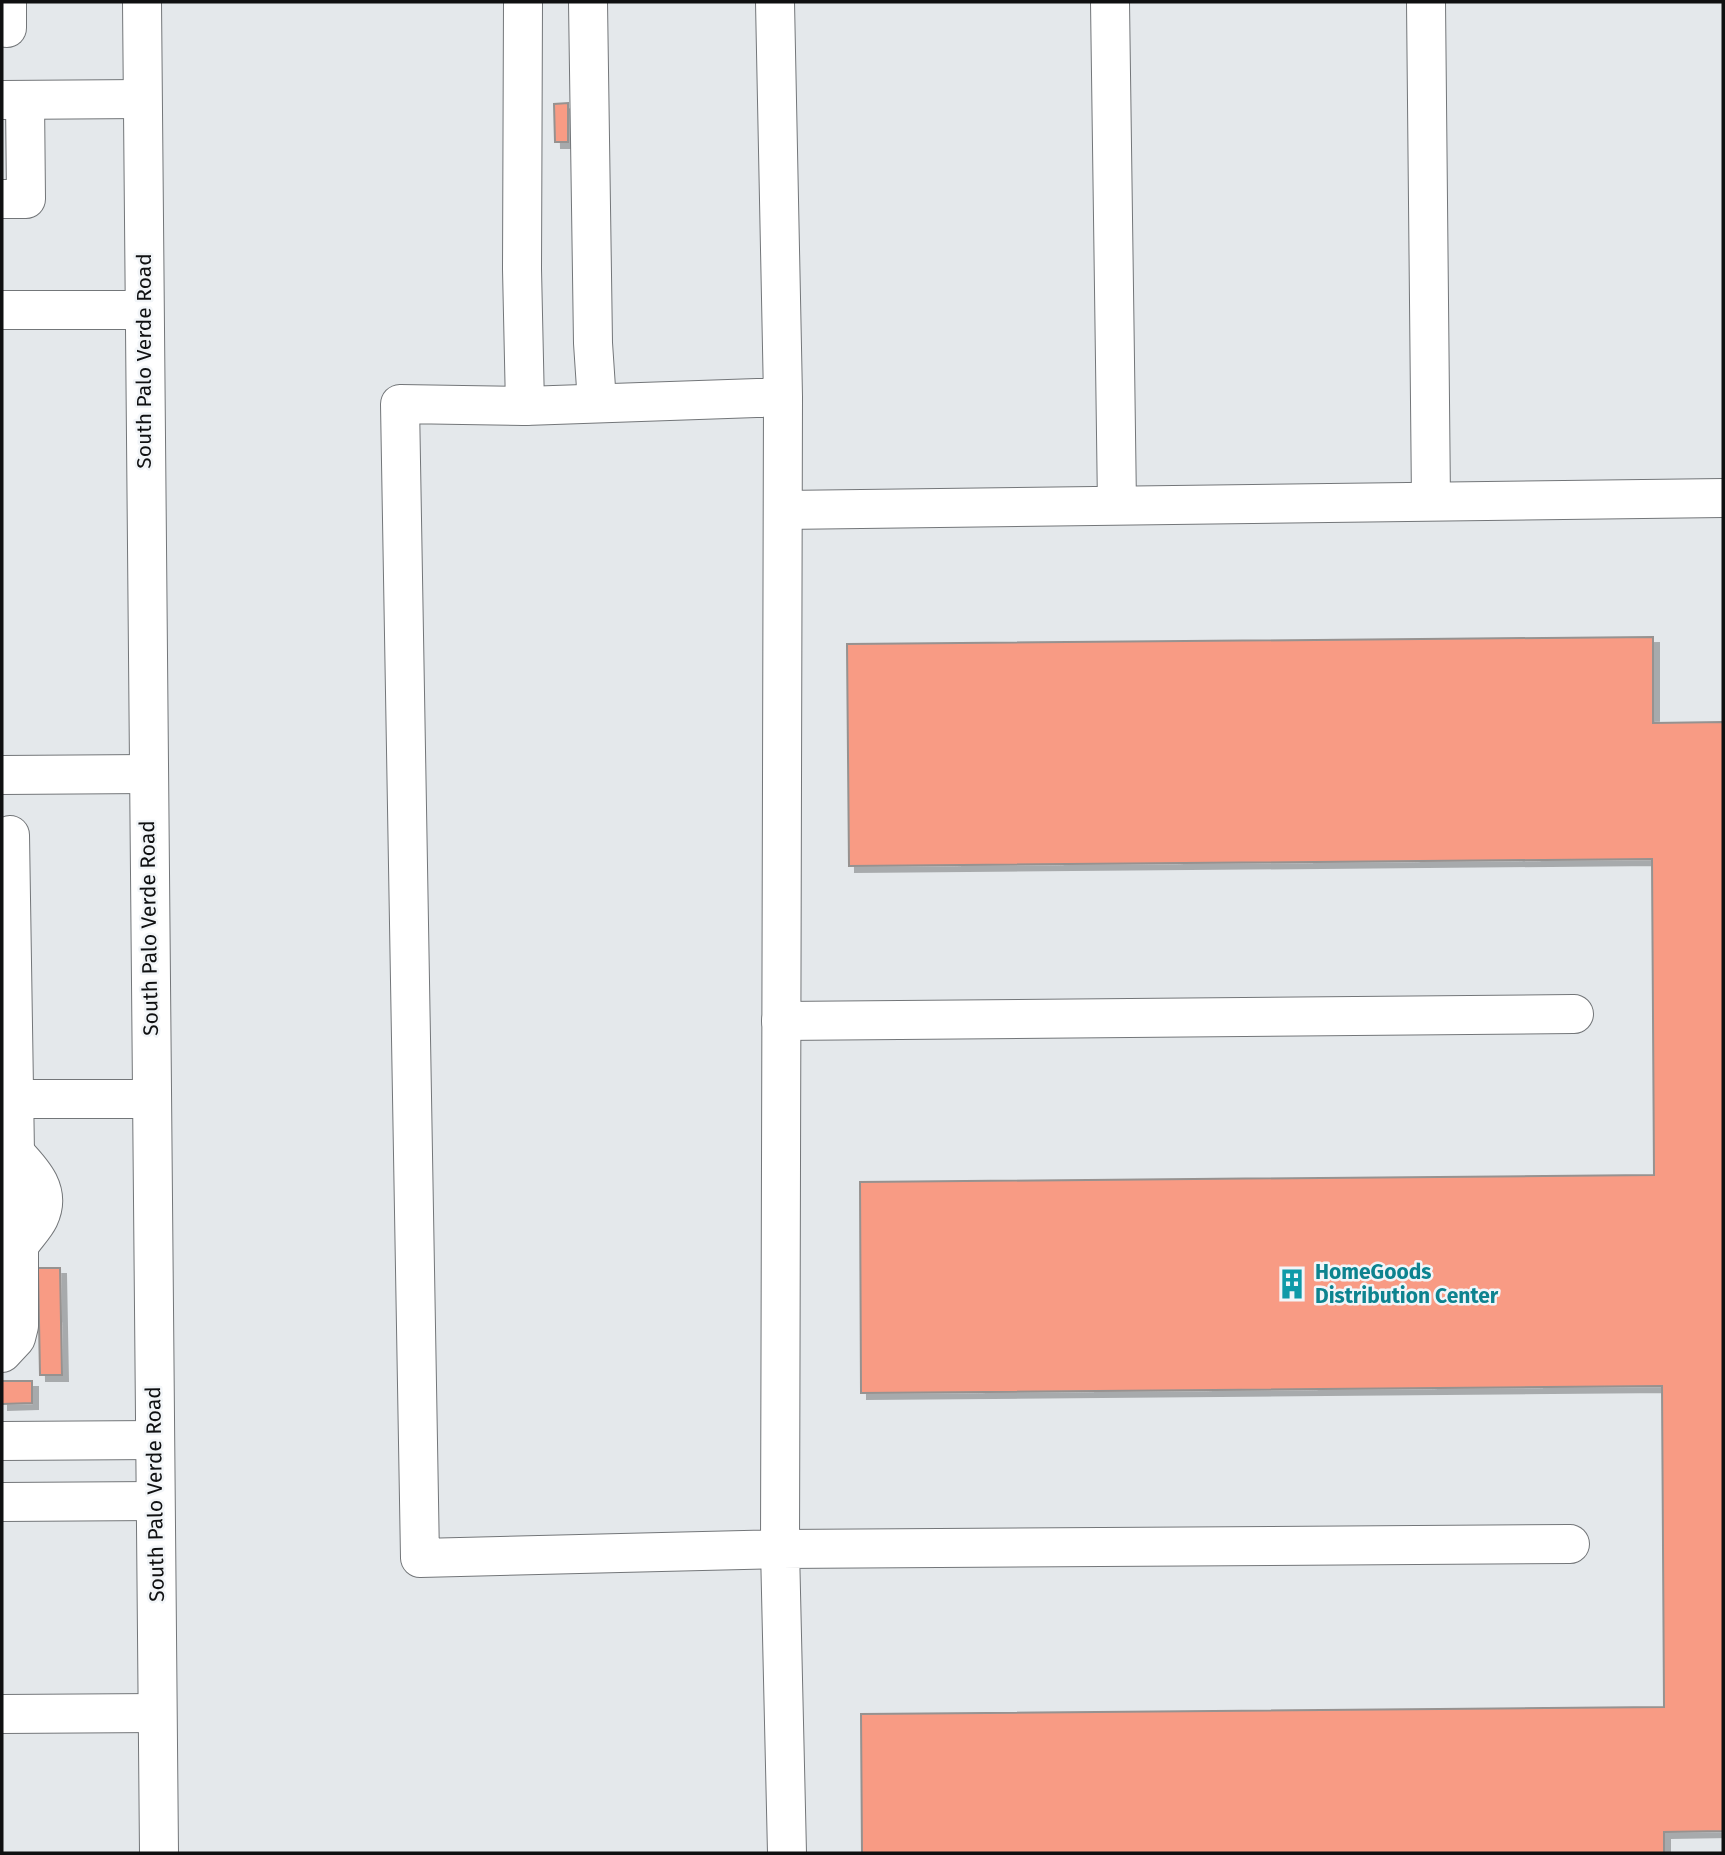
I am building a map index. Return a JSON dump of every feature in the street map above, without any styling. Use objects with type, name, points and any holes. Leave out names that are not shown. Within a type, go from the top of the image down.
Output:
[{"type":"street","name":"South Palo Verde Road","points":[[142,2],[159,1853]]},
{"type":"street","points":[[523,2],[522,269],[525,406]]},
{"type":"street","points":[[588,2],[593,344],[597,403]]},
{"type":"street","points":[[775,2],[783,397],[780,1549],[787,1853]]},
{"type":"street","points":[[1110,2],[1117,505]]},
{"type":"street","points":[[1426,2],[1431,501]]},
{"type":"street","points":[[2,199],[26,199],[13,100],[142,99]]},
{"type":"street","points":[[2,310],[143,310]]},
{"type":"street","points":[[783,397],[525,406],[400,404],[420,1558],[780,1549],[1570,1544]]},
{"type":"street","points":[[783,510],[1723,498]]},
{"type":"street","points":[[2,775],[148,774]]},
{"type":"street","points":[[2,1353],[16,1338],[19,1326],[10,835]]},
{"type":"street","points":[[781,1021],[1574,1014]]},
{"type":"street","points":[[14,1099],[151,1099]]},
{"type":"street","points":[[2,1441],[155,1440]]},
{"type":"street","points":[[2,1502],[155,1501]]},
{"type":"street","points":[[2,1714],[158,1713]]},
{"type":"building","points":[[568,103],[568,142],[555,142],[554,104]]},
{"type":"building","name":"HomeGoods Distribution Center","points":[[1653,637],[1653,723],[1723,722],[1723,1831],[1664,1832],[1664,1853],[862,1853],[861,1714],[1664,1707],[1662,1386],[861,1393],[860,1182],[1654,1175],[1652,859],[849,866],[847,644]]},
{"type":"building","points":[[38,1268],[60,1268],[62,1375],[40,1375]]},
{"type":"building","points":[[2,1381],[32,1381],[32,1403],[2,1404]]},
{"type":"place","name":"HomeGoods Distribution Center","points":[[1292,1284]]}]
